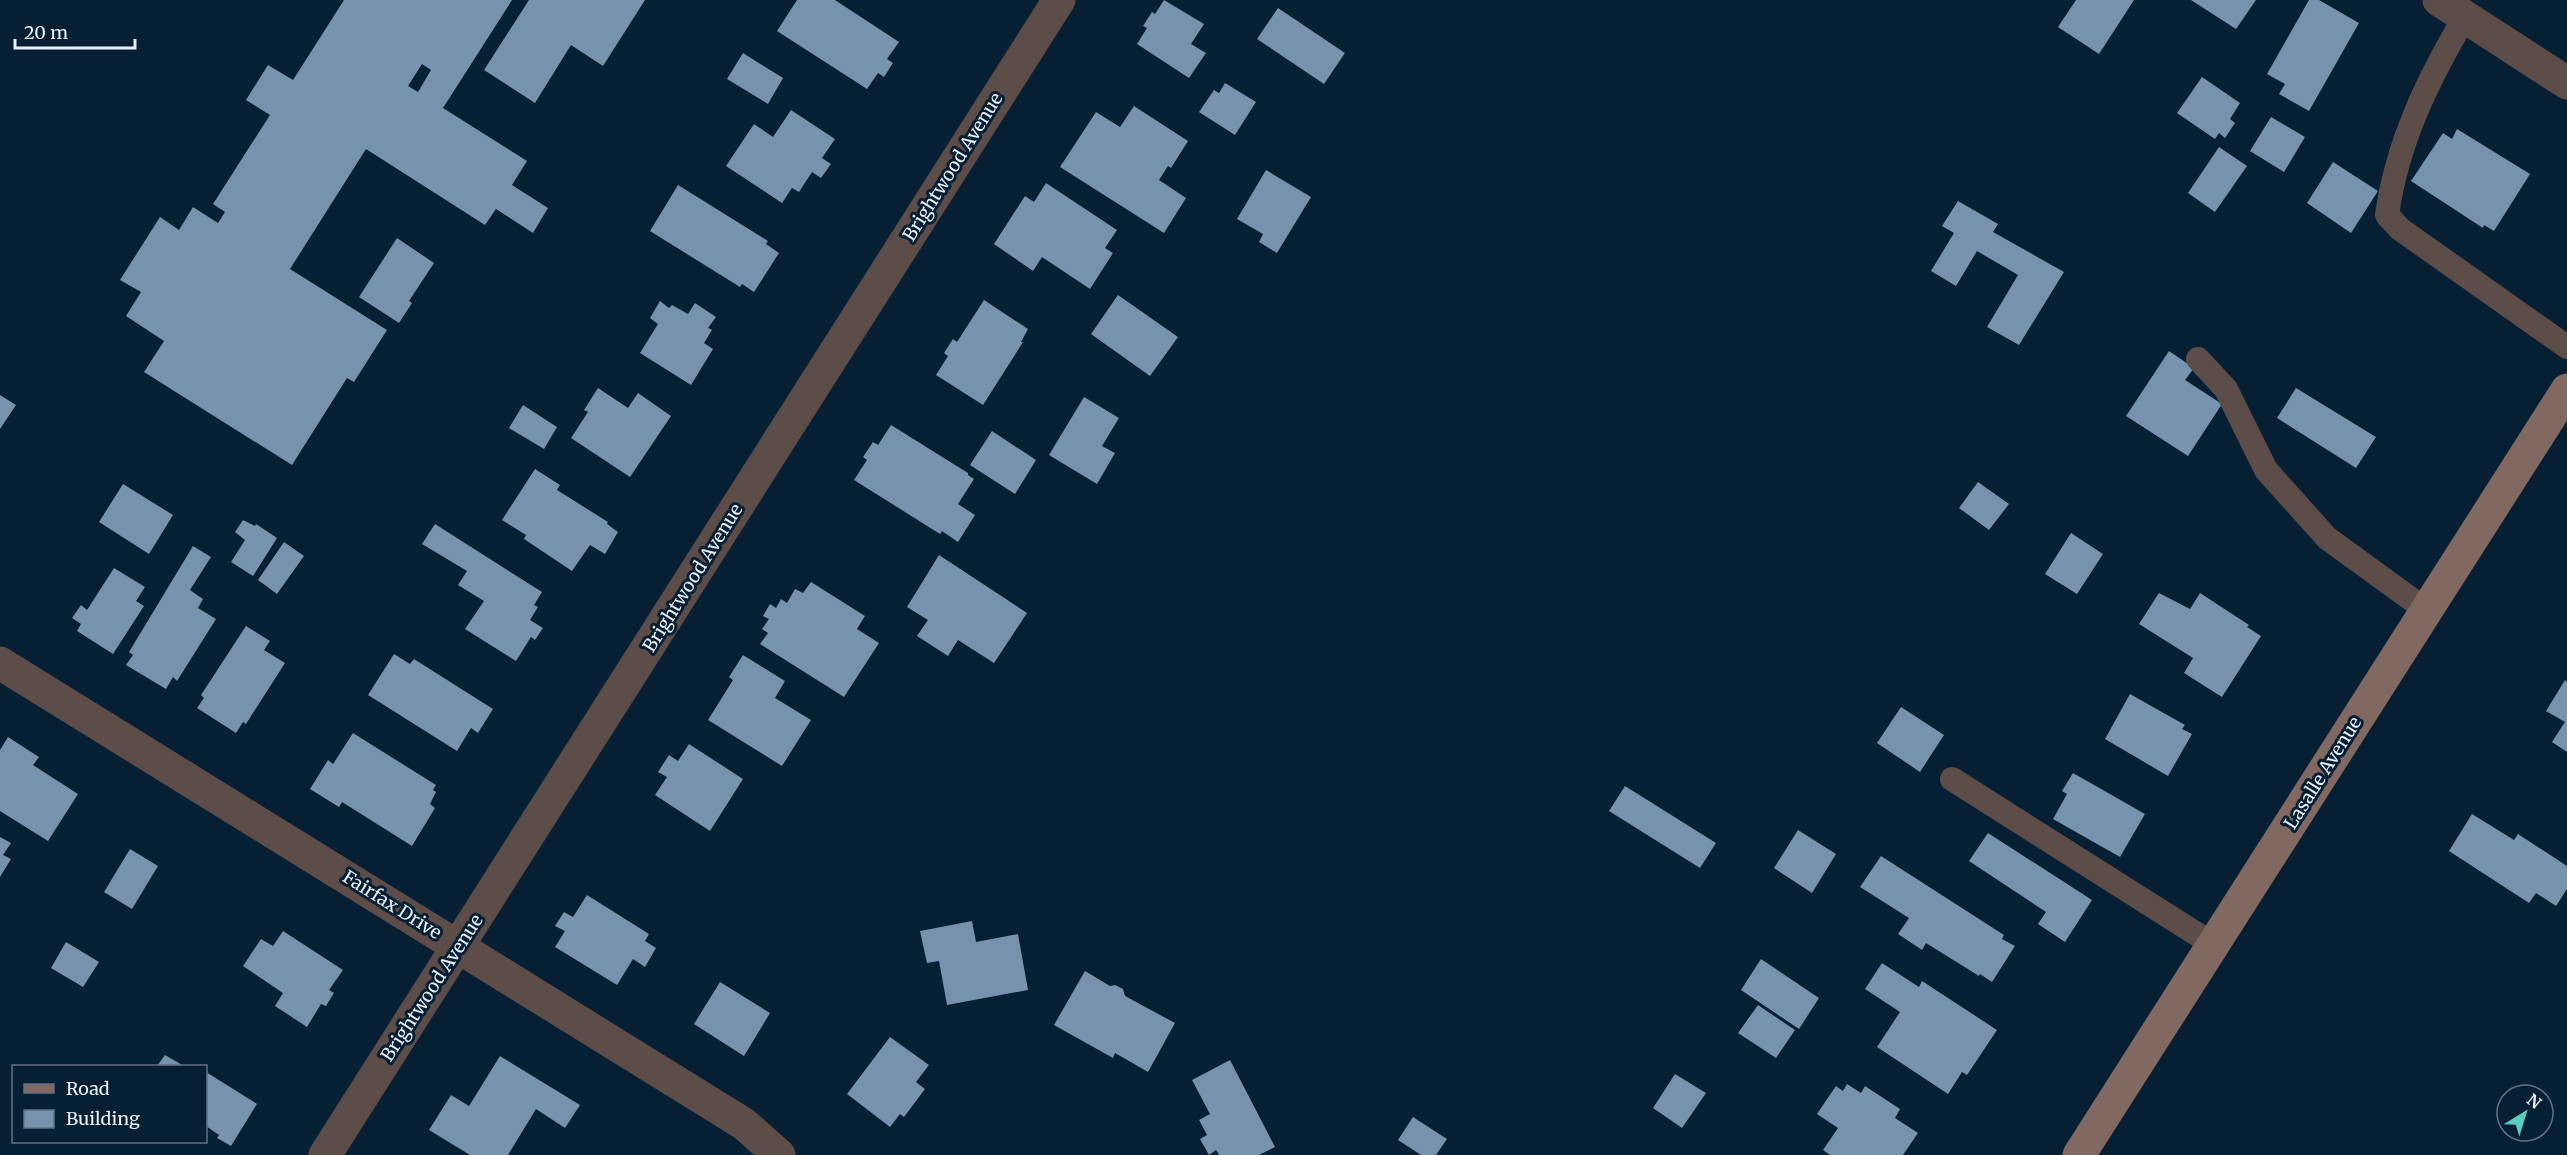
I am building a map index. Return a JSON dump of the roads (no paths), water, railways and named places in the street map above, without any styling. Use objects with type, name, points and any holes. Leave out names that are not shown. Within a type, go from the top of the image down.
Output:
[{"type":"main road","name":"Lasalle Avenue","points":[[2079,1155],[2567,390]]},
{"type":"street","name":"Brightwood Avenue","points":[[325,1155],[1059,0]]},
{"type":"street","points":[[2452,8],[2567,83]]},
{"type":"street","name":"Fairfax Drive","points":[[0,663],[744,1124],[779,1155]]},
{"type":"lane","points":[[2452,8],[2439,60],[2404,138],[2391,186],[2387,215],[2400,229],[2567,347]]},
{"type":"lane","points":[[2198,359],[2226,389],[2266,470],[2327,538],[2426,610]]},
{"type":"lane","points":[[1952,779],[2214,945]]}]
